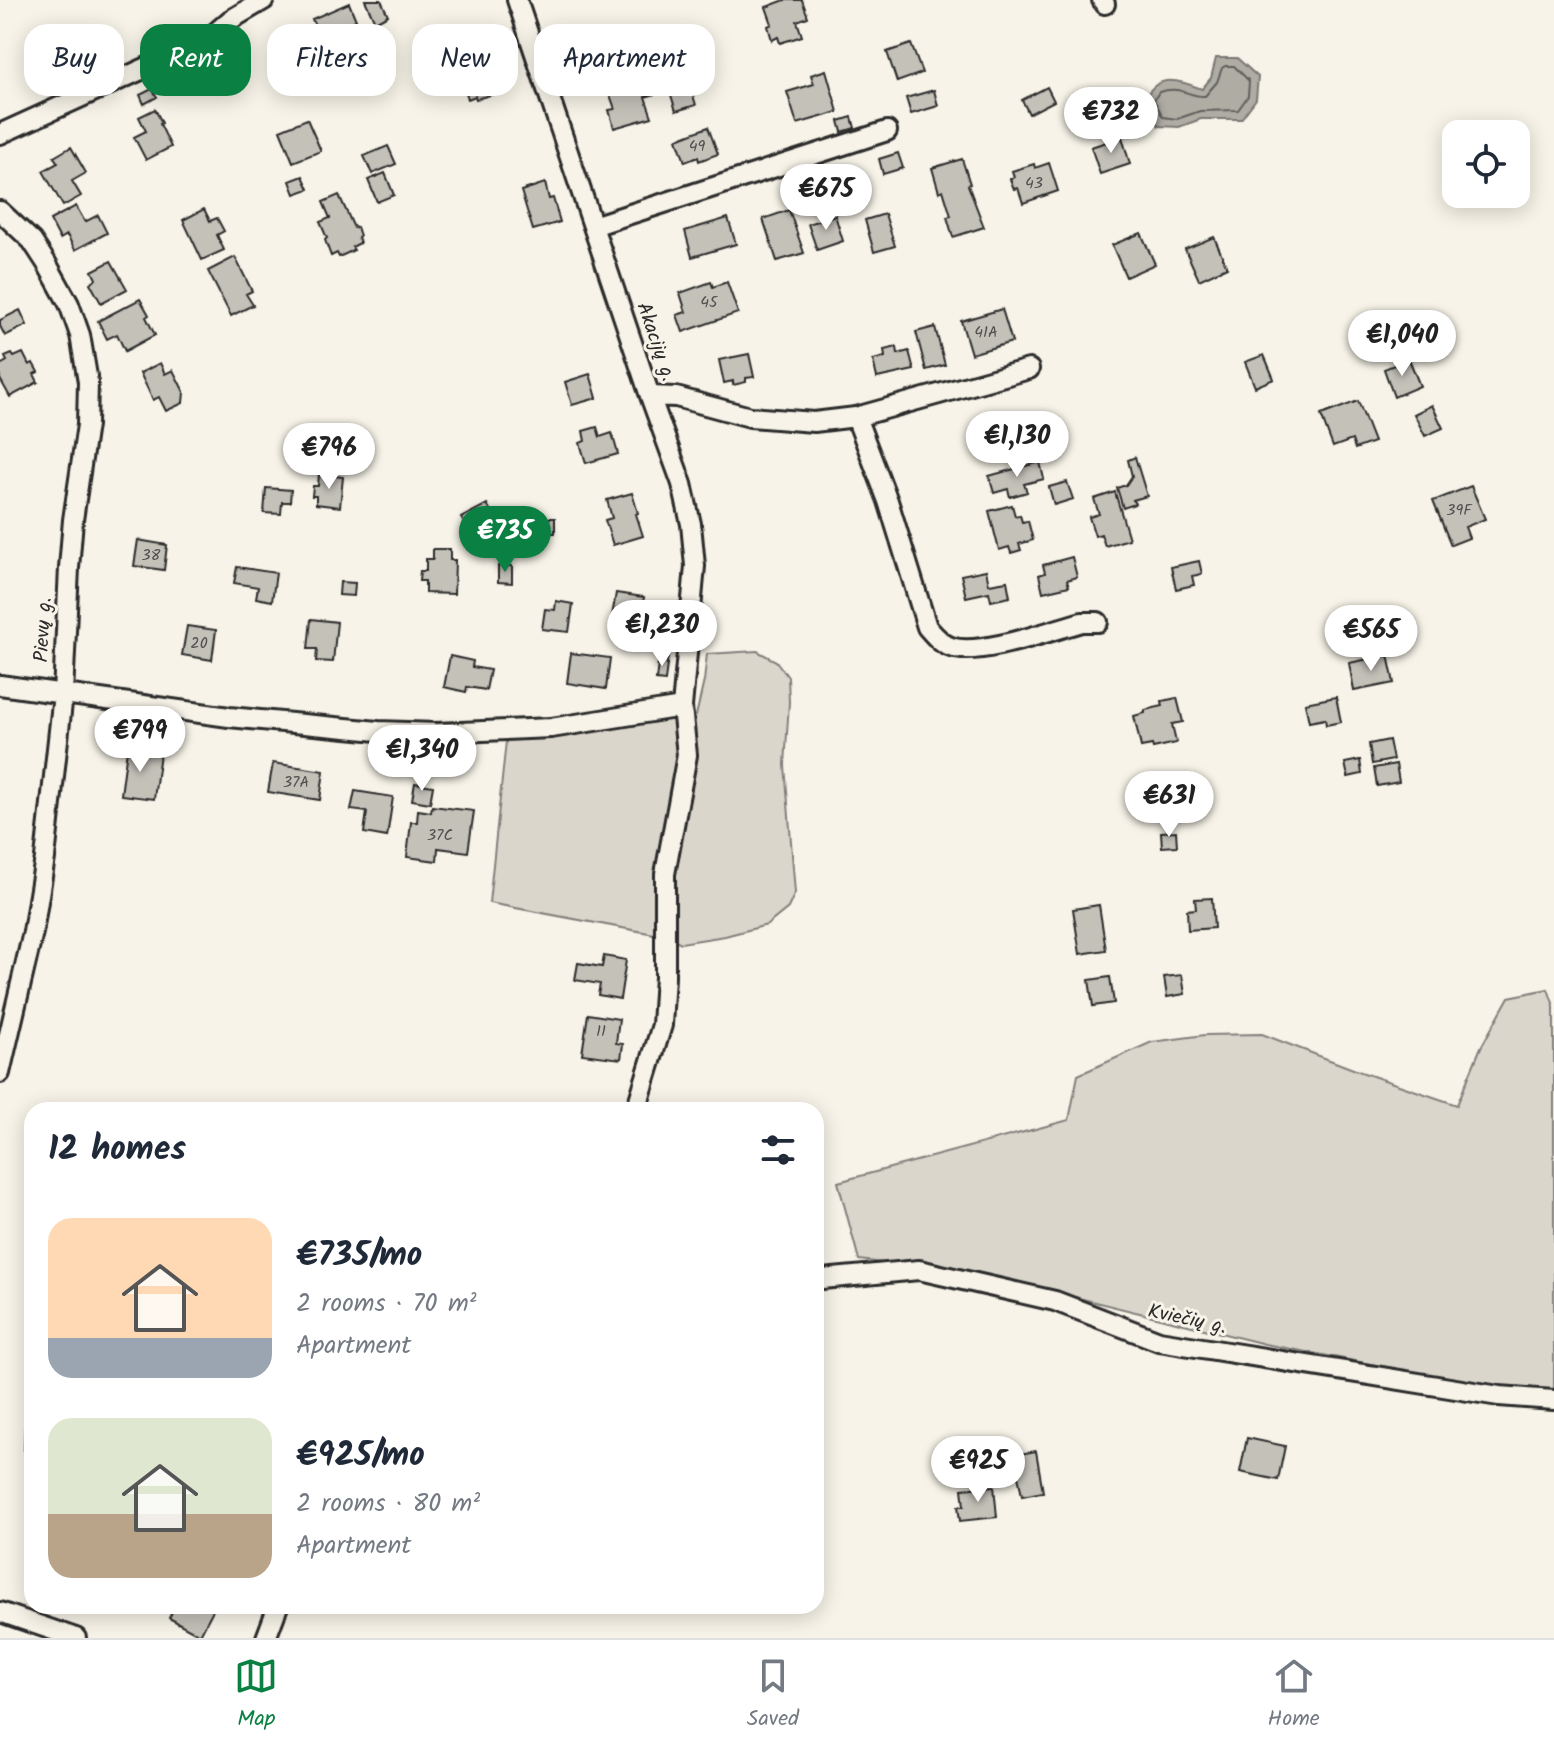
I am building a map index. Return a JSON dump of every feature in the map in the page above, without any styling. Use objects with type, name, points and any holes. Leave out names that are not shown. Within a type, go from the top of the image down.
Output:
[{"type":"street","points":[[0,134],[207,40],[230,20],[264,0]]},
{"type":"street","name":"Akacijų g.","points":[[517,0],[682,484],[691,524],[695,566],[682,707],[687,755],[665,874],[662,1025],[638,1102]]},
{"type":"street","points":[[593,226],[887,131]]},
{"type":"street","name":"Pievų g.","points":[[0,211],[32,241],[69,304],[80,335],[88,382],[87,425],[69,568],[63,694],[45,858],[33,932],[0,1073]]},
{"type":"street","points":[[650,396],[676,397],[750,417],[814,422],[856,417],[1029,369]]},
{"type":"street","points":[[856,417],[888,501],[927,627],[937,639],[950,647],[981,650],[1082,622],[1098,622]]},
{"type":"street","points":[[0,685],[229,717],[378,731],[436,733],[551,728],[682,707]]},
{"type":"street","name":"Kviečių g.","points":[[824,1279],[919,1270],[1055,1301],[1159,1341],[1499,1396],[1554,1400]]},
{"type":"street","points":[[0,1612],[76,1638]]},
{"type":"street","points":[[266,1638],[275,1614]]},
{"type":"shaded area","points":[[757,651],[776,661],[788,677],[785,765],[795,893],[788,908],[767,925],[681,943],[670,937],[489,903],[506,741],[696,716],[707,654]]},
{"type":"shaded area","points":[[1548,989],[1554,1006],[1554,1392],[1476,1384],[1265,1344],[986,1275],[859,1260],[838,1182],[1069,1120],[1078,1075],[1152,1042],[1205,1035],[1262,1034],[1457,1105],[1481,1047],[1509,997]]},
{"type":"water","points":[[1216,58],[1237,58],[1258,77],[1256,99],[1241,119],[1201,119],[1179,127],[1159,126],[1144,101],[1149,92],[1162,82],[1169,81],[1202,89],[1211,78]]},
{"type":"building","points":[[365,0],[381,0],[388,15],[375,22]]},
{"type":"building","points":[[785,0],[802,0],[808,17],[797,21],[802,36],[780,43],[778,37],[772,40],[768,26],[772,24],[766,7]]},
{"type":"building","points":[[349,3],[356,20],[348,24],[314,24],[312,19]]},
{"type":"building","points":[[911,44],[922,73],[897,82],[887,52]]},
{"type":"building","points":[[826,70],[838,112],[797,124],[787,92],[814,84],[811,75]]},
{"type":"building","points":[[1047,87],[1054,101],[1029,114],[1022,100]]},
{"type":"building","points":[[934,90],[938,106],[911,114],[906,98]]},
{"type":"building","points":[[140,96],[157,97],[144,104]]},
{"type":"building","points":[[610,96],[648,96],[645,97],[652,117],[614,128],[609,110],[615,109]]},
{"type":"building","points":[[671,96],[693,96],[696,105],[676,111]]},
{"type":"building","points":[[155,109],[171,147],[146,160],[134,137],[146,131],[139,117]]},
{"type":"building","points":[[852,117],[855,128],[842,132],[839,121]]},
{"type":"building","points":[[307,119],[321,151],[293,162],[280,130]]},
{"type":"building","points":[[708,127],[718,154],[685,162],[677,139]]},
{"type":"building","points":[[1122,137],[1130,164],[1100,174],[1091,147]]},
{"type":"building","points":[[388,146],[396,164],[372,174],[364,156]]},
{"type":"building","points":[[71,147],[86,173],[72,181],[81,196],[63,206],[43,171],[58,163],[54,157]]},
{"type":"building","points":[[898,153],[903,168],[883,174],[879,159]]},
{"type":"building","points":[[962,159],[984,227],[953,237],[947,217],[951,216],[932,168]]},
{"type":"building","points":[[1049,163],[1058,191],[1023,203],[1018,188],[1014,189],[1010,179],[1014,177],[1012,171]]},
{"type":"building","points":[[385,173],[394,195],[377,202],[368,180]]},
{"type":"building","points":[[303,176],[309,189],[295,194],[290,181]]},
{"type":"building","points":[[545,183],[560,222],[533,230],[521,191]]},
{"type":"building","points":[[339,195],[354,228],[357,227],[360,243],[352,247],[354,250],[339,257],[337,253],[331,256],[320,222],[330,218],[323,202]]},
{"type":"building","points":[[76,206],[85,222],[98,215],[107,233],[75,250],[67,235],[60,239],[50,220]]},
{"type":"building","points":[[204,209],[210,221],[217,218],[224,231],[217,235],[224,250],[202,260],[183,220]]},
{"type":"building","points":[[789,210],[804,253],[777,261],[763,219]]},
{"type":"building","points":[[885,214],[895,246],[874,252],[865,220]]},
{"type":"building","points":[[835,215],[843,241],[817,250],[808,224]]},
{"type":"building","points":[[728,218],[736,244],[692,257],[685,231]]},
{"type":"building","points":[[1141,233],[1155,264],[1126,277],[1112,245]]},
{"type":"building","points":[[1214,237],[1227,267],[1199,280],[1185,249]]},
{"type":"building","points":[[235,257],[252,291],[246,294],[253,305],[231,316],[208,271]]},
{"type":"building","points":[[111,261],[127,289],[101,303],[90,283],[96,279],[92,271]]},
{"type":"building","points":[[711,282],[713,287],[727,282],[738,313],[683,332],[677,315],[686,312],[680,293]]},
{"type":"building","points":[[140,299],[155,335],[125,351],[117,334],[107,339],[98,321]]},
{"type":"building","points":[[1002,309],[1012,342],[971,354],[961,321]]},
{"type":"building","points":[[20,310],[27,325],[5,336],[0,320]]},
{"type":"building","points":[[935,327],[945,365],[926,370],[916,332]]},
{"type":"building","points":[[897,347],[898,354],[909,351],[914,370],[877,378],[873,360],[885,357],[884,350]]},
{"type":"building","points":[[23,353],[29,365],[33,363],[38,372],[34,374],[38,382],[10,397],[0,379],[0,365],[7,361],[5,357]]},
{"type":"building","points":[[749,354],[754,377],[733,385],[733,381],[724,383],[719,360]]},
{"type":"building","points":[[1264,355],[1274,379],[1255,387],[1245,362]]},
{"type":"building","points":[[1409,359],[1420,386],[1394,397],[1384,369]]},
{"type":"building","points":[[160,363],[165,374],[173,370],[184,392],[183,403],[166,411],[159,397],[153,400],[140,373]]},
{"type":"building","points":[[590,374],[597,398],[572,405],[565,382]]},
{"type":"building","points":[[1358,401],[1374,442],[1355,449],[1352,440],[1333,447],[1321,415]]},
{"type":"building","points":[[1432,405],[1443,428],[1425,436],[1414,414]]},
{"type":"building","points":[[597,427],[600,437],[612,433],[618,454],[586,463],[580,443],[585,441],[583,431]]},
{"type":"building","points":[[1135,457],[1147,496],[1133,500],[1135,504],[1123,508],[1117,488],[1126,485],[1132,476],[1128,460]]},
{"type":"building","points":[[1040,462],[1044,479],[1024,484],[1027,492],[1010,497],[1008,489],[994,493],[989,476]]},
{"type":"building","points":[[319,474],[343,477],[340,507],[316,504],[316,496],[312,496],[313,486],[318,486]]},
{"type":"building","points":[[1067,482],[1073,499],[1054,505],[1049,487]]},
{"type":"building","points":[[1471,486],[1485,519],[1465,527],[1469,538],[1451,545],[1433,501]]},
{"type":"building","points":[[266,488],[291,490],[290,502],[282,502],[281,514],[264,513]]},
{"type":"building","points":[[1115,492],[1129,539],[1105,546],[1101,534],[1095,536],[1089,517],[1099,514],[1094,499]]},
{"type":"building","points":[[632,493],[643,536],[613,545],[605,520],[612,518],[607,500]]},
{"type":"building","points":[[487,504],[512,552],[499,559],[480,524],[468,530],[461,518]]},
{"type":"building","points":[[1012,505],[1015,516],[1020,515],[1022,522],[1028,521],[1033,540],[1019,544],[1021,550],[1011,553],[1009,547],[999,550],[989,511]]},
{"type":"building","points":[[543,518],[555,518],[555,533],[542,533]]},
{"type":"building","points":[[138,540],[167,545],[164,570],[134,566]]},
{"type":"building","points":[[433,549],[450,549],[450,560],[455,560],[454,594],[425,593],[425,581],[419,581],[420,571],[426,571],[426,559],[433,559]]},
{"type":"building","points":[[1072,557],[1077,577],[1067,580],[1069,586],[1043,592],[1039,575],[1045,573],[1043,565]]},
{"type":"building","points":[[1199,561],[1202,574],[1192,576],[1194,585],[1176,589],[1171,567]]},
{"type":"building","points":[[498,566],[512,566],[512,583],[498,582]]},
{"type":"building","points":[[237,567],[276,573],[272,601],[256,598],[258,587],[234,583]]},
{"type":"building","points":[[986,570],[989,584],[1007,581],[1010,597],[991,601],[989,592],[966,597],[961,575]]},
{"type":"building","points":[[340,582],[355,583],[354,596],[339,595]]},
{"type":"building","points":[[616,593],[644,597],[640,627],[611,622]]},
{"type":"building","points":[[556,601],[573,604],[569,632],[542,629],[545,609],[555,610]]},
{"type":"building","points":[[311,619],[337,622],[333,662],[316,661],[317,649],[308,649]]},
{"type":"building","points":[[187,626],[216,630],[212,660],[182,655]]},
{"type":"building","points":[[571,653],[610,658],[606,689],[567,683]]},
{"type":"building","points":[[659,655],[668,656],[665,681],[656,680]]},
{"type":"building","points":[[1388,655],[1394,683],[1354,691],[1349,663]]},
{"type":"building","points":[[450,656],[473,661],[472,667],[490,670],[486,690],[467,687],[466,692],[444,687]]},
{"type":"building","points":[[1336,697],[1341,722],[1326,725],[1325,719],[1309,722],[1305,703]]},
{"type":"building","points":[[1177,698],[1183,722],[1172,724],[1176,743],[1141,747],[1134,716],[1163,706],[1162,701]]},
{"type":"building","points":[[1389,740],[1393,760],[1372,764],[1369,744]]},
{"type":"building","points":[[127,749],[160,753],[154,799],[121,795]]},
{"type":"building","points":[[1360,760],[1362,774],[1348,777],[1345,763]]},
{"type":"building","points":[[273,763],[324,771],[320,800],[268,792]]},
{"type":"building","points":[[1396,764],[1399,782],[1377,786],[1374,768]]},
{"type":"building","points":[[415,783],[433,786],[430,803],[412,800]]},
{"type":"building","points":[[355,791],[393,797],[387,837],[364,833],[367,812],[351,810]]},
{"type":"building","points":[[432,806],[474,811],[468,852],[438,848],[437,861],[407,857],[411,822],[417,822],[418,810],[431,812]]},
{"type":"building","points":[[1176,831],[1177,846],[1162,847],[1161,832]]},
{"type":"building","points":[[1212,898],[1214,928],[1188,930],[1187,910],[1196,909],[1195,899]]},
{"type":"building","points":[[1099,905],[1106,950],[1080,954],[1073,909]]},
{"type":"building","points":[[604,956],[626,960],[620,999],[598,995],[600,984],[575,980],[578,963],[602,967]]},
{"type":"building","points":[[1182,975],[1185,994],[1167,997],[1164,977]]},
{"type":"building","points":[[1110,977],[1114,1003],[1093,1006],[1089,980]]},
{"type":"building","points":[[588,1014],[619,1019],[616,1043],[623,1044],[621,1059],[582,1054]]},
{"type":"building","points":[[1247,1438],[1285,1446],[1278,1480],[1240,1472]]},
{"type":"building","points":[[1036,1451],[1043,1492],[1022,1496],[1014,1455]]},
{"type":"building","points":[[994,1486],[997,1517],[960,1521],[958,1506],[964,1506],[962,1489]]},
{"type":"building","points":[[171,1614],[211,1614],[200,1635],[169,1618]]}]
